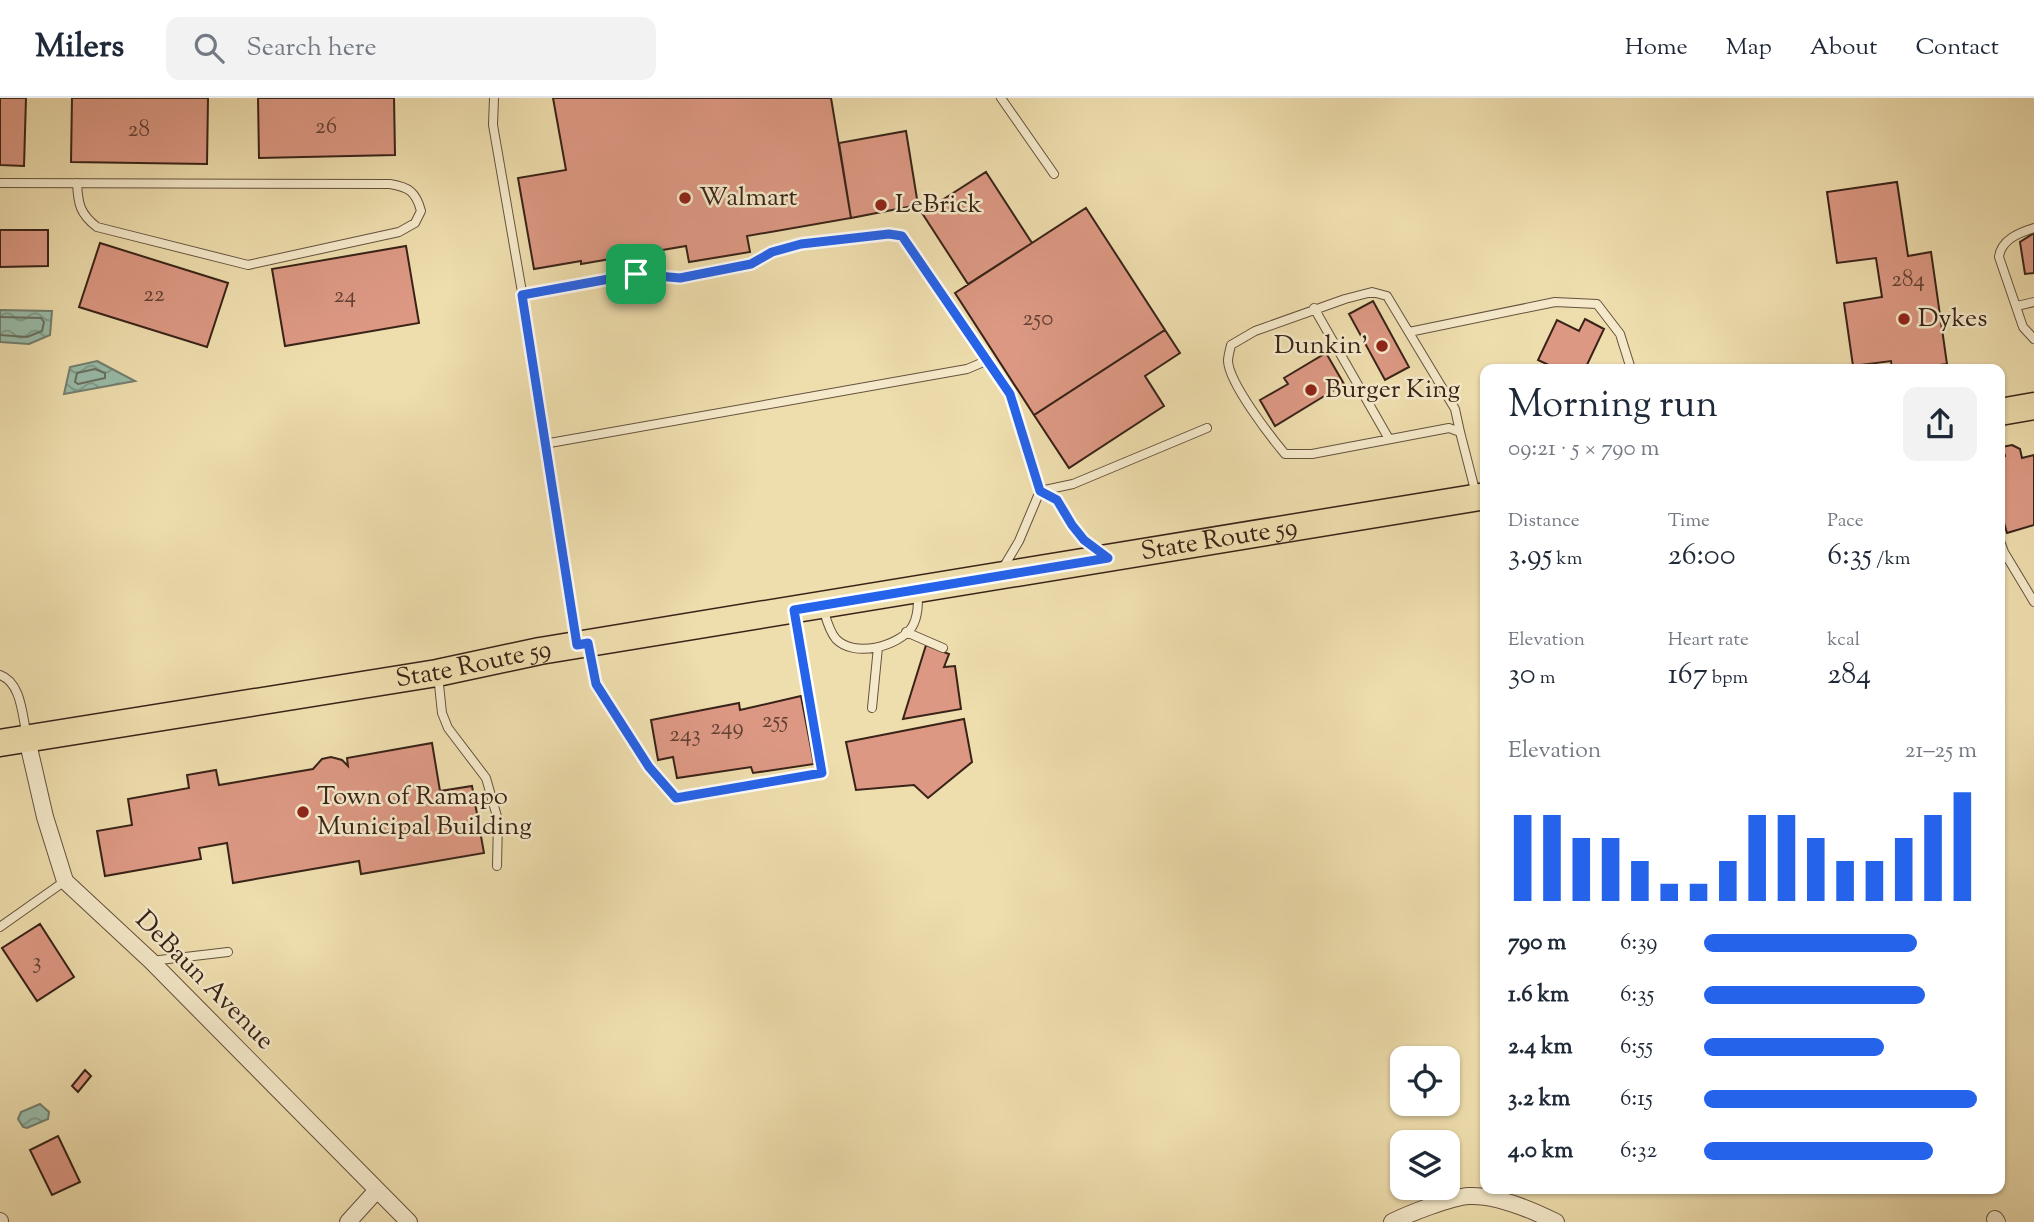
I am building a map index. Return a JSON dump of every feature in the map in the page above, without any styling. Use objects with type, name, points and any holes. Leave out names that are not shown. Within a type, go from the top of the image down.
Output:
[{"type":"main road","points":[[2005,411],[2034,406]]},
{"type":"main road","name":"State Route 59","points":[[0,743],[437,673],[582,644],[1480,496]]},
{"type":"street","name":"DeBaun Avenue","points":[[27,739],[45,817],[65,881],[151,961],[409,1222]]},
{"type":"street","points":[[348,1222],[377,1190]]},
{"type":"street","points":[[1392,1222],[1410,1213],[1468,1196],[1533,1210],[1556,1222]]},
{"type":"lane","points":[[494,98],[493,125],[544,444],[582,644],[596,684],[649,767],[676,798],[822,773],[794,610]]},
{"type":"lane","points":[[1001,98],[1054,174]]},
{"type":"lane","points":[[0,183],[77,183],[390,184],[405,186],[416,195],[421,211],[415,223],[399,232],[248,265],[97,227],[84,217],[81,211],[77,183]]},
{"type":"lane","points":[[2034,228],[2006,241],[2000,249],[1999,257],[2024,327],[2034,339]]},
{"type":"lane","points":[[522,295],[636,274],[680,278],[751,264],[772,252],[801,244],[889,234],[902,236],[1010,394],[1040,491],[1019,541],[998,576]]},
{"type":"lane","points":[[1460,432],[1449,428],[1312,454],[1285,454],[1233,378],[1228,361],[1231,345],[1255,331],[1314,308],[1372,292],[1387,296],[1455,409],[1480,493]]},
{"type":"lane","points":[[1409,332],[1555,302],[1597,304],[1620,334],[1629,364]]},
{"type":"lane","points":[[2017,306],[2034,302]]},
{"type":"lane","points":[[1314,308],[1389,439]]},
{"type":"lane","points":[[544,444],[967,369],[986,361]]},
{"type":"lane","points":[[1040,491],[1073,484],[1207,428]]},
{"type":"lane","points":[[1040,491],[1057,500],[1084,540],[1108,558]]},
{"type":"lane","points":[[2005,554],[2034,602]]},
{"type":"lane","points":[[822,605],[837,640],[851,647],[878,647],[894,642],[912,626],[917,613],[919,589]]},
{"type":"lane","points":[[906,632],[943,648]]},
{"type":"lane","points":[[872,709],[878,647]]},
{"type":"lane","points":[[437,673],[442,713],[448,728],[486,778],[498,820],[496,866]]},
{"type":"lane","points":[[0,675],[10,680],[15,687],[27,739]]},
{"type":"lane","points":[[0,928],[65,881]]},
{"type":"lane","points":[[151,961],[228,952]]},
{"type":"water","points":[[0,310],[52,311],[50,335],[29,344],[0,342]]},
{"type":"water","points":[[97,361],[135,381],[64,394],[70,367]]},
{"type":"water","points":[[40,1104],[49,1112],[48,1119],[27,1128],[23,1127],[18,1119],[21,1112]]},
{"type":"building","points":[[0,98],[26,98],[24,166],[0,165]]},
{"type":"building","points":[[72,98],[208,98],[207,164],[71,162]]},
{"type":"building","points":[[258,98],[394,98],[395,155],[259,158]]},
{"type":"building","name":"Walmart","points":[[553,98],[831,98],[851,218],[747,236],[750,252],[689,262],[686,246],[534,269],[518,178],[566,170]]},
{"type":"building","points":[[906,131],[918,205],[851,218],[839,143]]},
{"type":"building","points":[[986,172],[1032,243],[968,284],[922,213]]},
{"type":"building","points":[[1897,182],[1908,256],[1931,252],[1947,364],[1891,364],[1891,361],[1853,364],[1844,303],[1882,297],[1876,258],[1837,263],[1827,192]]},
{"type":"building","points":[[1086,208],[1165,330],[1034,415],[955,293]]},
{"type":"building","points":[[0,230],[48,230],[48,266],[0,267]]},
{"type":"building","points":[[2034,233],[2034,273],[2025,274],[2020,242]]},
{"type":"building","points":[[100,243],[228,283],[207,347],[79,307]]},
{"type":"building","points":[[406,246],[419,323],[285,346],[272,269]]},
{"type":"building","points":[[1373,301],[1409,367],[1385,380],[1349,314]]},
{"type":"building","points":[[1585,319],[1604,329],[1587,364],[1546,364],[1538,360],[1557,320],[1579,331]]},
{"type":"building","points":[[1165,330],[1180,353],[1145,376],[1164,406],[1069,468],[1034,415]]},
{"type":"building","points":[[1326,353],[1344,384],[1275,426],[1260,400],[1288,384],[1284,378]]},
{"type":"building","points":[[2012,445],[2020,449],[2022,458],[2034,455],[2034,525],[2007,533],[2005,526],[2005,446]]},
{"type":"building","points":[[926,645],[949,654],[944,667],[955,666],[961,709],[903,719]]},
{"type":"building","points":[[801,696],[814,764],[753,773],[751,767],[677,778],[673,757],[658,760],[651,720],[739,703],[740,710]]},
{"type":"building","points":[[964,719],[972,762],[928,798],[914,785],[856,790],[846,742]]},
{"type":"building","name":"Town of Ramapo Municipal Building","points":[[432,743],[440,791],[472,786],[484,853],[361,874],[359,861],[233,883],[227,843],[199,848],[201,859],[105,876],[97,831],[132,825],[128,799],[189,788],[187,775],[216,770],[219,785],[313,769],[322,759],[331,757],[342,760],[348,766],[347,758]]},
{"type":"building","points":[[40,924],[74,977],[37,1001],[2,948]]},
{"type":"building","points":[[85,1070],[91,1076],[78,1092],[72,1086]]},
{"type":"building","points":[[58,1136],[80,1182],[52,1195],[30,1150]]},
{"type":"place","name":"Walmart","points":[[685,198]]},
{"type":"place","name":"LeBrick","points":[[881,205]]},
{"type":"place","name":"Dykes","points":[[1904,319]]},
{"type":"place","name":"Dunkin'","points":[[1382,346]]},
{"type":"place","name":"Burger King","points":[[1311,390]]},
{"type":"place","name":"Town of Ramapo Municipal Building","points":[[303,812]]},
{"type":"route","points":[[889,234],[902,236],[1010,394],[1040,491],[1057,500],[1084,540],[1108,558],[794,610],[822,773],[676,798],[649,767],[596,684],[588,643],[577,645],[522,295],[636,274],[680,278],[751,264],[772,252],[801,244],[889,234]]}]
